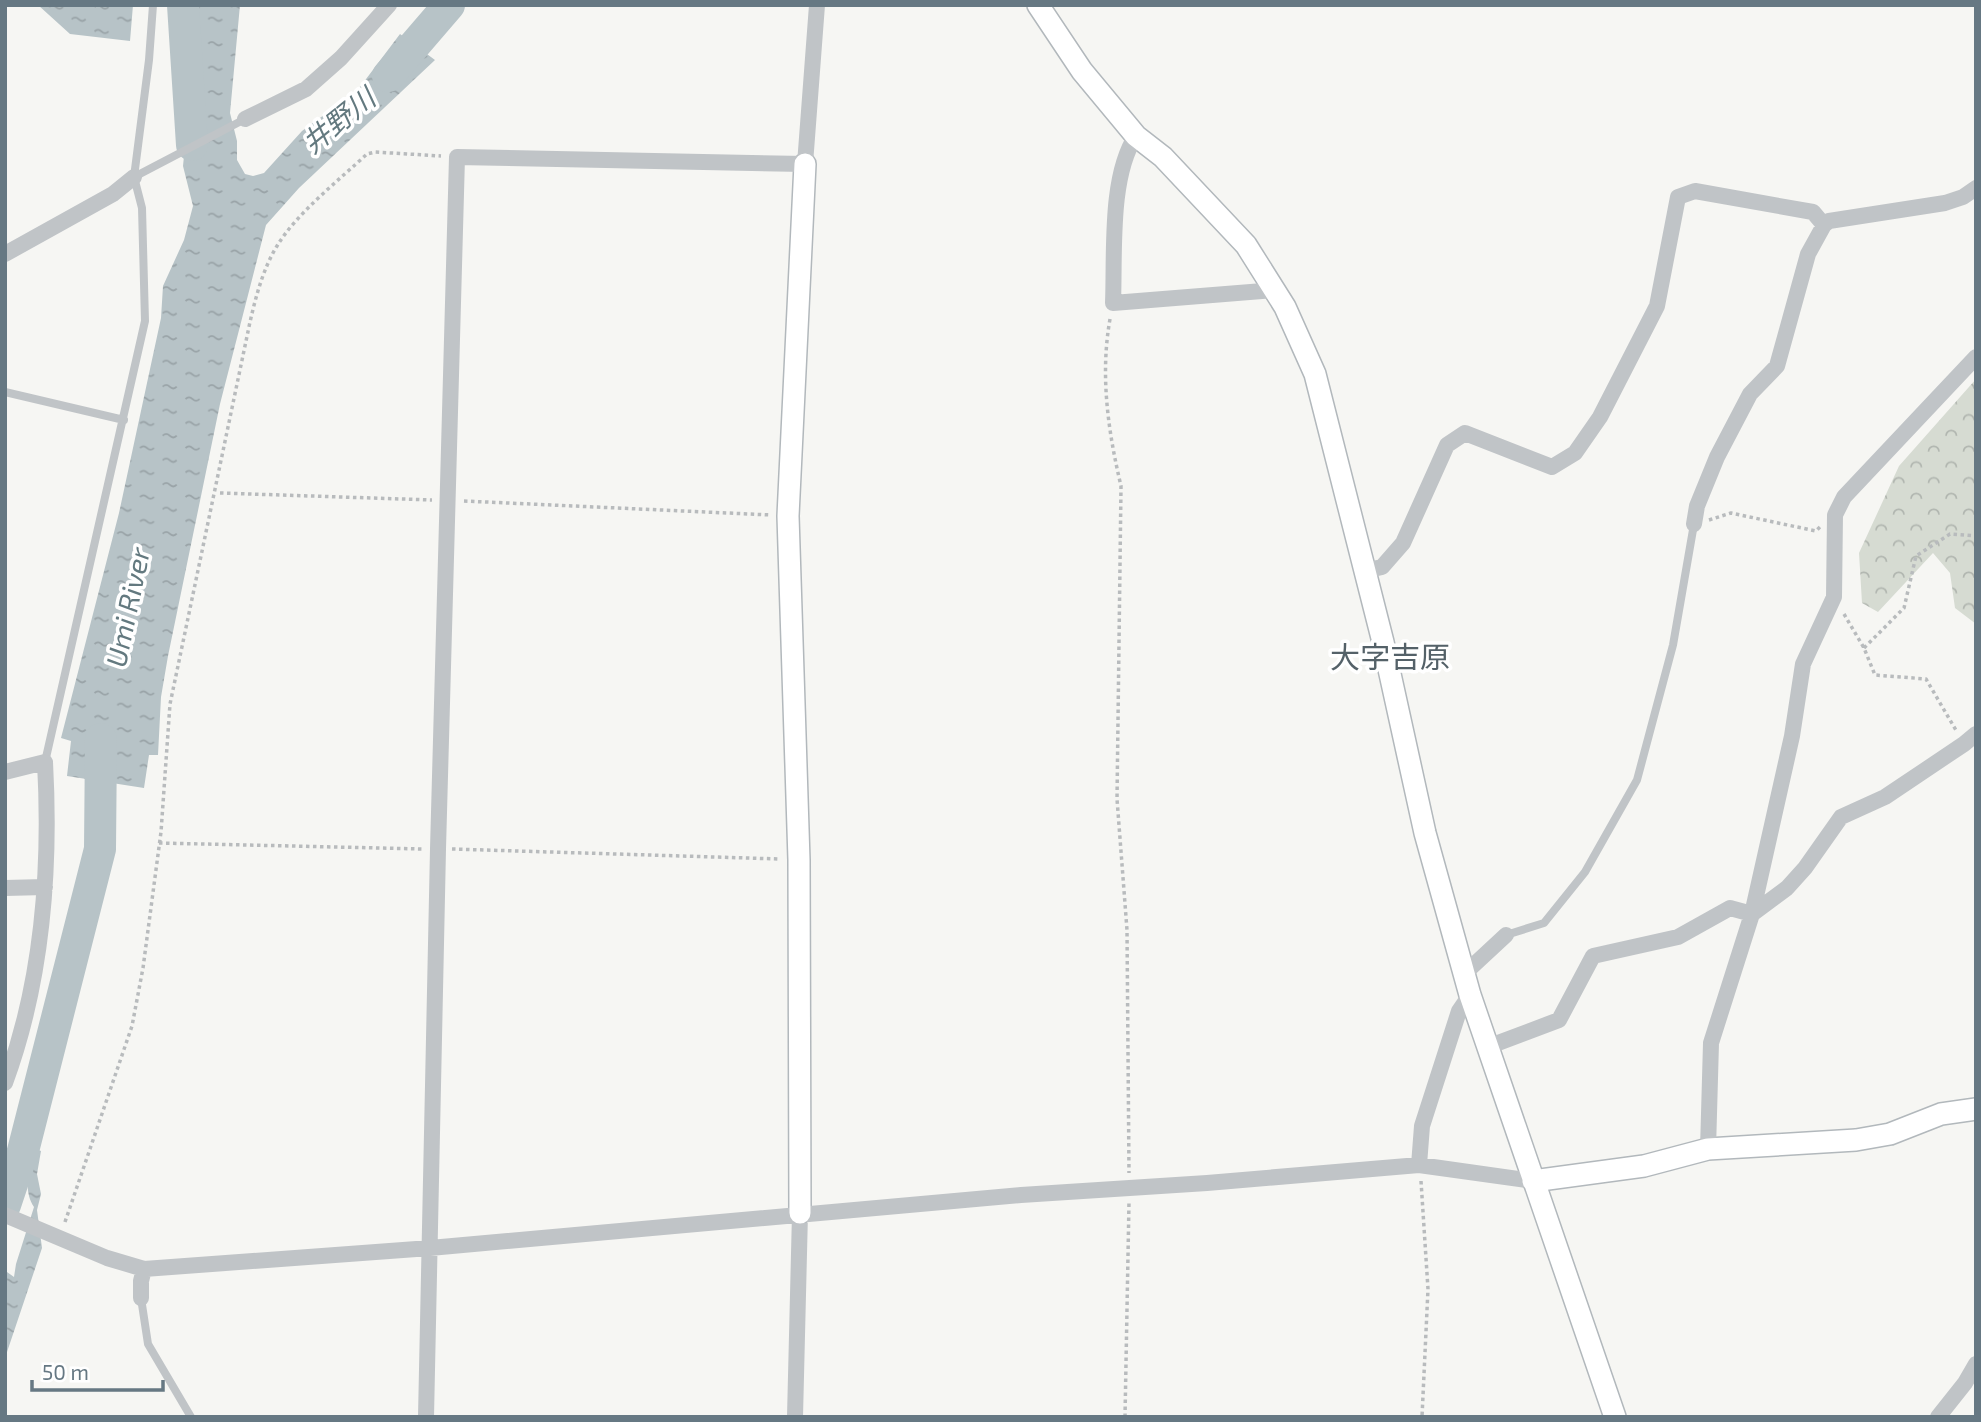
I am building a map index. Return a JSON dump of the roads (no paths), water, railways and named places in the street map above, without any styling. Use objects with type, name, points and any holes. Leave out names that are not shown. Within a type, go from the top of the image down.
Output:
[{"type":"street","points":[[245,119],[306,89],[341,58],[388,5]]},
{"type":"street","points":[[795,1417],[800,1213],[799,860],[788,516],[805,164],[817,5]]},
{"type":"street","points":[[1038,5],[1082,71],[1136,136],[1163,157],[1246,245],[1285,307],[1315,374],[1383,642],[1425,833],[1470,995],[1490,1046],[1533,1181],[1615,1417]]},
{"type":"street","points":[[1136,136],[1129,147],[1118,182],[1113,303],[1275,290]]},
{"type":"street","points":[[426,1417],[457,157],[805,164]]},
{"type":"street","points":[[5,254],[113,194],[134,177]]},
{"type":"street","points":[[1694,524],[1697,506],[1717,457],[1750,394],[1777,366],[1808,254],[1824,225],[1840,219],[1945,203],[1963,197],[1976,188]]},
{"type":"street","points":[[1364,571],[1382,567],[1403,543],[1447,445],[1465,433],[1552,467],[1575,453],[1600,417],[1657,306],[1678,198],[1695,191],[1814,212],[1824,225]]},
{"type":"street","points":[[1708,1149],[1711,1043],[1752,914],[1792,736],[1803,664],[1834,597],[1835,515],[1844,497],[1976,357]]},
{"type":"street","points":[[1752,914],[1787,888],[1841,817],[1885,797],[1970,739]]},
{"type":"street","points":[[5,772],[45,762],[48,820],[41,938],[25,1026],[5,1083]]},
{"type":"street","points":[[5,888],[45,887]]},
{"type":"street","points":[[1490,1046],[1559,1020],[1593,956],[1678,937],[1730,908],[1752,914]]},
{"type":"street","points":[[1464,974],[1506,935]]},
{"type":"street","points":[[1419,1165],[1422,1126],[1459,1011],[1470,995]]},
{"type":"street","points":[[5,1215],[107,1258],[144,1269],[430,1248],[800,1213],[1129,1186],[1207,1183],[1419,1165],[1533,1181],[1644,1166],[1708,1149],[1856,1140],[1890,1134],[1941,1114],[1976,1109]]},
{"type":"street","points":[[141,1298],[144,1269]]},
{"type":"street","points":[[1938,1417],[1965,1383],[1976,1364]]},
{"type":"lane","points":[[45,762],[145,321],[142,208],[134,177],[153,5]]},
{"type":"lane","points":[[134,177],[245,119]]},
{"type":"lane","points":[[5,392],[124,420]]},
{"type":"lane","points":[[1506,935],[1544,923],[1585,872],[1637,780],[1672,645],[1694,524]]},
{"type":"lane","points":[[141,1298],[148,1344],[191,1417]]},
{"type":"water","points":[[38,5],[133,5],[130,41],[70,34]]},
{"type":"water","points":[[199,5],[240,5],[230,113],[237,141],[237,160],[245,174],[253,176],[264,173],[302,131],[357,91],[400,34],[435,60],[299,188],[266,225],[220,404],[168,656],[161,697],[158,755],[149,755],[144,788],[67,776],[71,741],[61,738],[119,513],[161,318],[163,286],[184,240],[193,206],[183,166]]},
{"type":"water","points":[[36,1149],[41,1151],[37,1174],[41,1194],[37,1210],[42,1248],[5,1358],[5,1278],[7,1272],[14,1277],[34,1207],[28,1186]]},
{"type":"waterway","name":"Umi River","points":[[183,5],[192,145]]},
{"type":"waterway","name":"井野川","points":[[388,76],[449,5]]},
{"type":"waterway","name":"Umi River","points":[[5,1205],[23,1151],[100,849],[101,739]]},
{"type":"district","name":"大字吉原","points":[[1390,656]]}]
